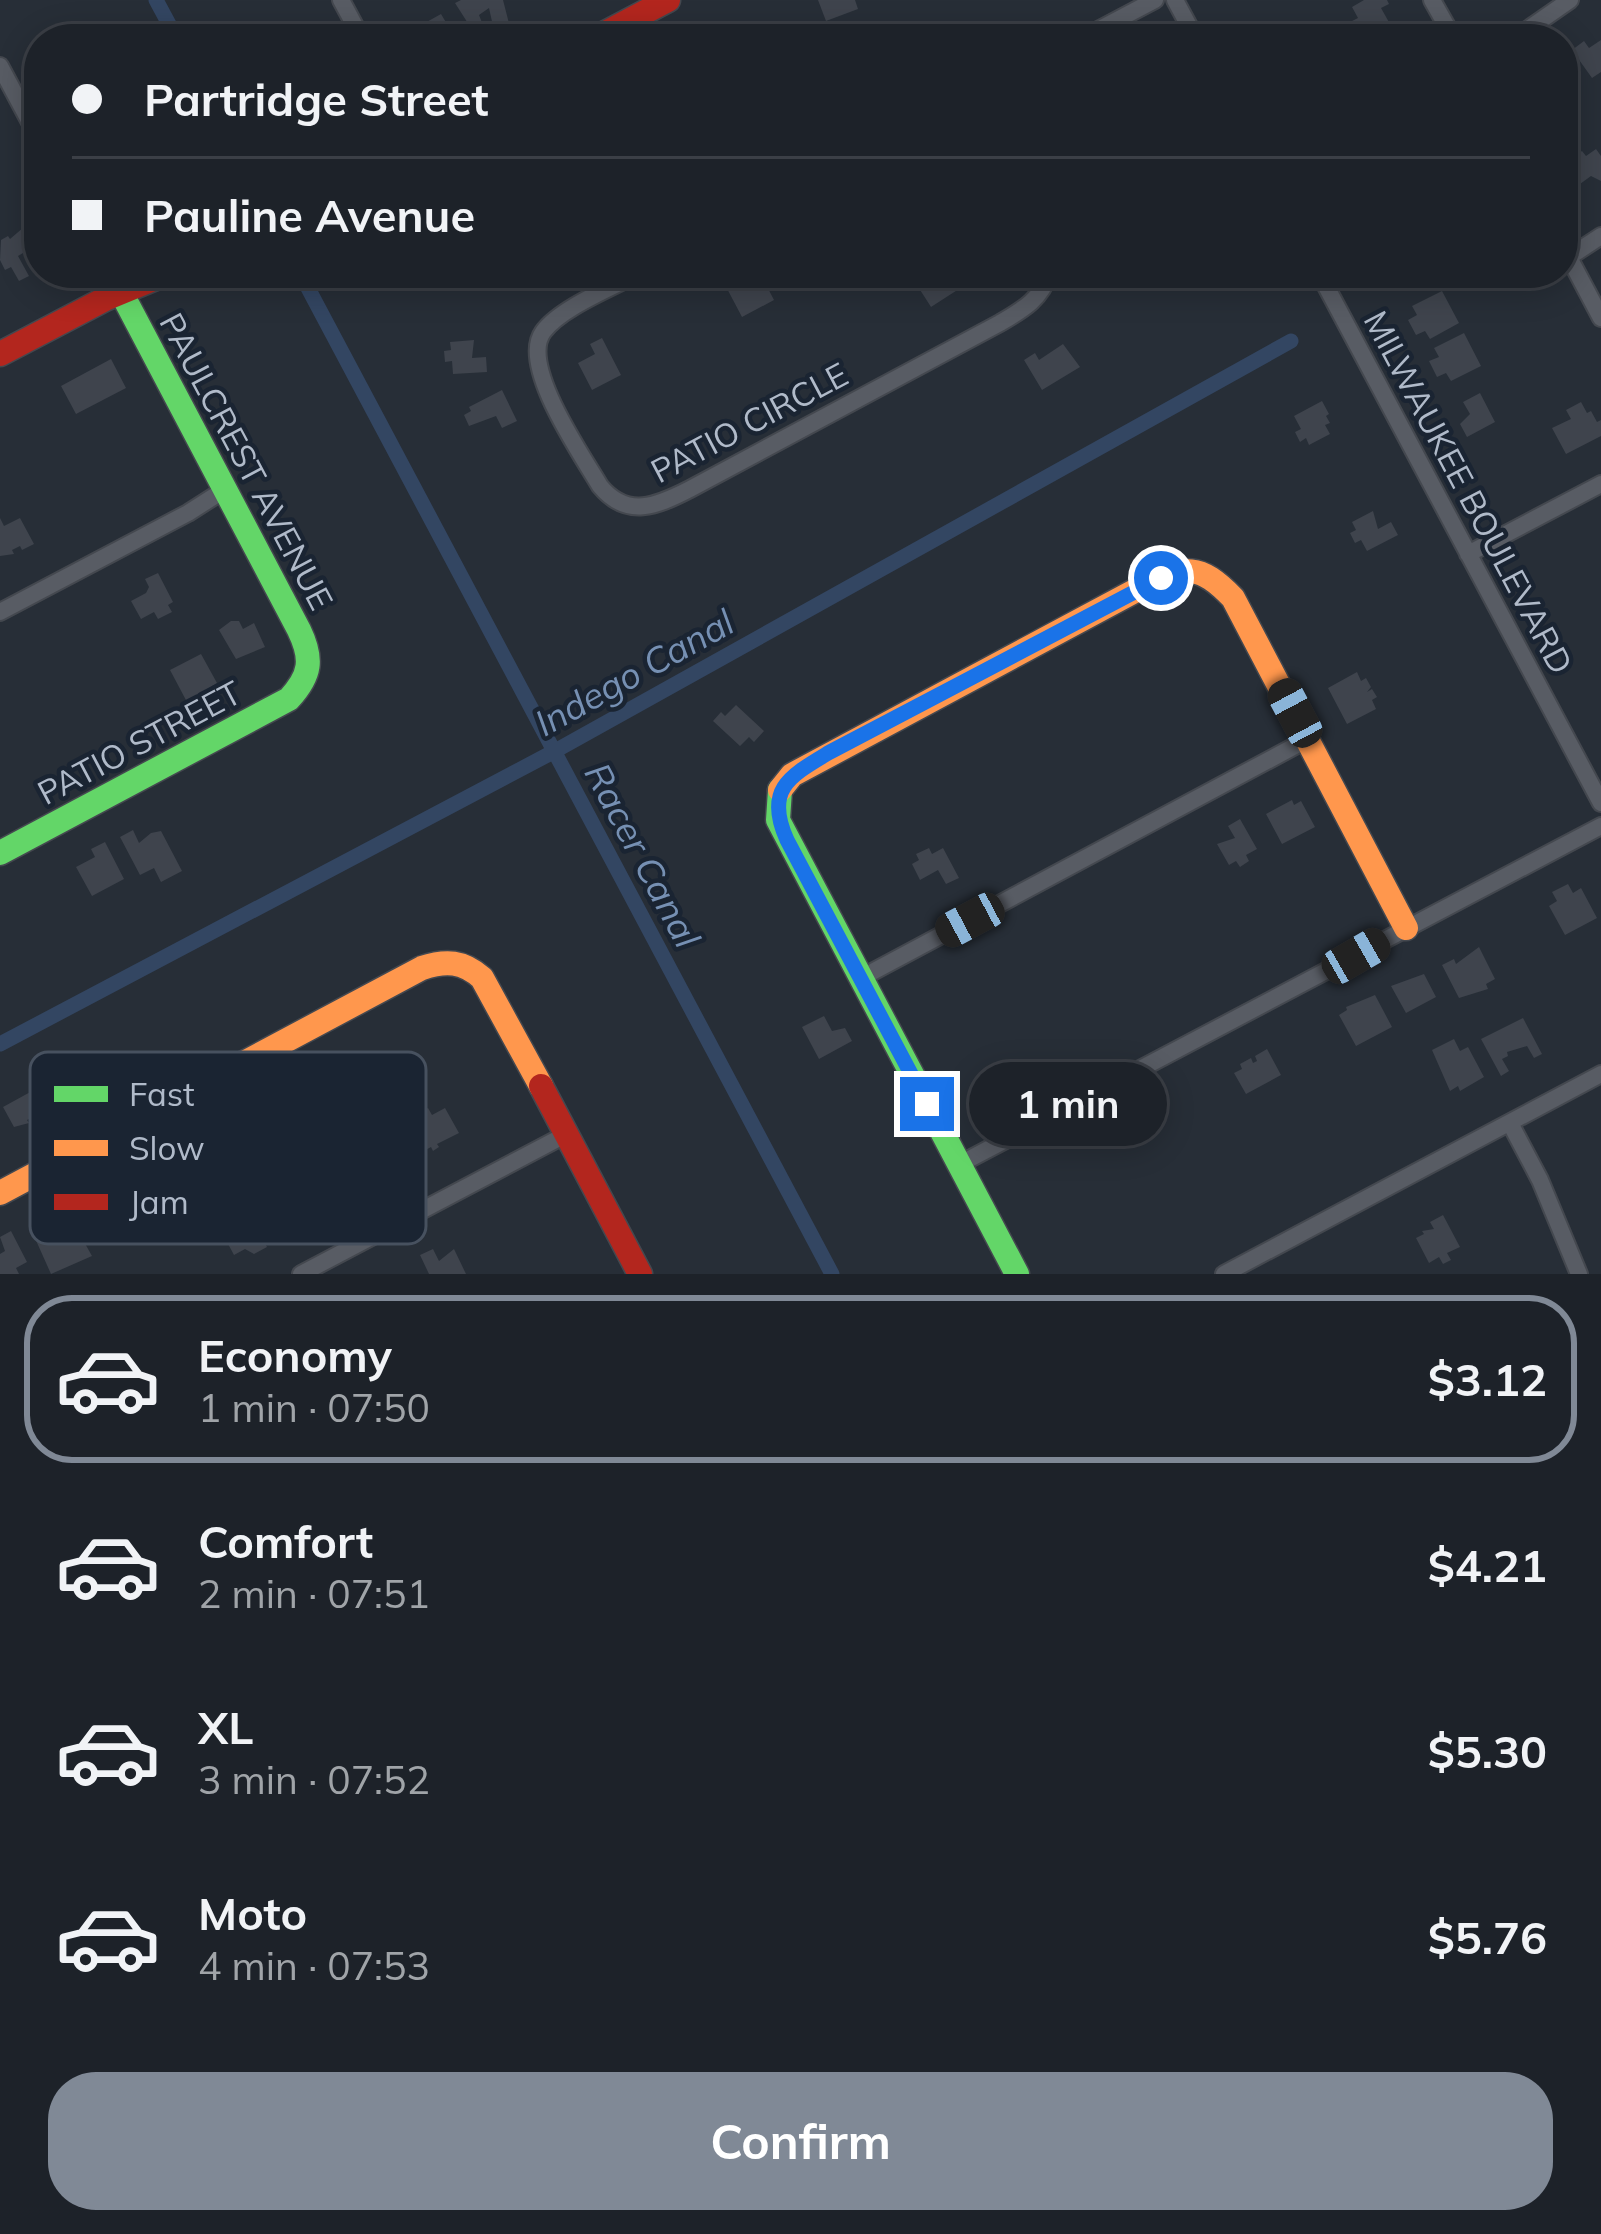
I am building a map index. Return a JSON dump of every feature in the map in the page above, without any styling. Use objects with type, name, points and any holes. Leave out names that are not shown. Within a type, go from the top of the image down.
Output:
[{"type":"street","points":[[622,24],[668,0]]},
{"type":"street","points":[[1109,24],[1155,0]]},
{"type":"street","points":[[1536,24],[1570,0]]},
{"type":"street","points":[[0,66],[6,92],[24,118]]},
{"type":"street","points":[[1578,274],[1601,319]]},
{"type":"street","points":[[0,354],[108,288]]},
{"type":"street","name":"PAULCREST AVENUE","points":[[119,288],[307,646],[311,665],[305,684]]},
{"type":"street","name":"PATIO CIRCLE","points":[[611,288],[543,330],[537,346],[539,372],[600,486],[611,499],[633,508],[652,506],[1000,323],[1029,306],[1045,288]]},
{"type":"street","name":"MILWAUKEE BOULEVARD","points":[[1327,288],[1601,803]]},
{"type":"street","points":[[1468,554],[1601,484]]},
{"type":"street","points":[[0,612],[224,490]]},
{"type":"street","points":[[1017,1274],[778,820],[781,789],[792,776],[1144,586],[1195,568],[1211,573],[1233,598],[1406,928]]},
{"type":"street","name":"PATIO STREET","points":[[0,853],[290,699],[305,684]]},
{"type":"street","points":[[861,978],[1308,740]]},
{"type":"street","points":[[960,1164],[1601,826]]},
{"type":"street","points":[[264,1052],[440,961],[460,962],[478,972],[640,1274]]},
{"type":"street","points":[[1224,1274],[1601,1074]]},
{"type":"street","points":[[1510,1123],[1579,1274]]},
{"type":"street","points":[[426,1208],[565,1135]]},
{"type":"street","points":[[0,1193],[30,1177]]},
{"type":"street","points":[[301,1274],[358,1244]]},
{"type":"building","points":[[503,0],[509,24],[493,24],[489,8],[479,15],[483,24],[468,24],[455,3]]},
{"type":"building","points":[[818,0],[855,0],[858,9],[826,21]]},
{"type":"building","points":[[1364,0],[1387,0],[1389,4],[1381,8],[1390,24],[1354,24],[1358,18],[1352,7]]},
{"type":"building","points":[[441,14],[447,24],[423,24]]},
{"type":"building","points":[[1601,40],[1601,72],[1592,78],[1578,58],[1578,46],[1584,41],[1589,48]]},
{"type":"building","points":[[1596,149],[1601,156],[1601,181],[1591,176],[1578,181],[1578,154],[1582,151],[1586,156]]},
{"type":"building","points":[[24,227],[24,252],[18,256],[24,278],[19,281],[0,260],[1,240]]},
{"type":"building","points":[[727,288],[768,288],[774,300],[742,317]]},
{"type":"building","points":[[919,288],[960,288],[931,307]]},
{"type":"building","points":[[1442,291],[1459,323],[1430,339],[1425,331],[1416,335],[1408,320],[1417,315],[1412,306]]},
{"type":"building","points":[[1464,333],[1481,366],[1451,381],[1446,373],[1437,377],[1429,361],[1439,357],[1434,348]]},
{"type":"building","points":[[602,338],[621,375],[592,390],[578,363],[595,354],[590,344]]},
{"type":"building","points":[[474,340],[472,358],[486,357],[487,372],[453,374],[452,361],[445,362],[444,351],[451,350],[450,342]]},
{"type":"building","points":[[1063,344],[1080,367],[1042,390],[1024,360],[1035,353],[1039,360]]},
{"type":"building","points":[[111,359],[126,388],[76,414],[61,386]]},
{"type":"building","points":[[502,390],[517,421],[502,428],[496,416],[469,426],[464,415],[471,411],[469,407]]},
{"type":"building","points":[[1480,393],[1495,422],[1467,437],[1460,424],[1470,414],[1463,402]]},
{"type":"building","points":[[1322,401],[1329,414],[1330,423],[1325,425],[1330,434],[1309,445],[1306,438],[1300,442],[1295,432],[1301,429],[1294,416]]},
{"type":"building","points":[[1581,402],[1597,422],[1601,420],[1601,436],[1566,454],[1552,428],[1571,419],[1566,410]]},
{"type":"building","points":[[1373,511],[1378,529],[1391,522],[1398,535],[1367,551],[1350,533],[1356,530],[1352,522]]},
{"type":"building","points":[[0,518],[4,526],[20,518],[34,544],[0,556]]},
{"type":"building","points":[[158,573],[173,602],[168,605],[172,612],[158,619],[154,612],[141,619],[131,601],[146,593],[145,579]]},
{"type":"building","points":[[239,621],[243,629],[254,623],[265,647],[236,659],[219,630]]},
{"type":"building","points":[[201,654],[217,683],[187,702],[170,670]]},
{"type":"building","points":[[1357,672],[1371,687],[1367,692],[1372,689],[1377,697],[1372,700],[1376,709],[1347,724],[1328,688]]},
{"type":"building","points":[[736,705],[764,731],[754,742],[749,737],[740,746],[713,721]]},
{"type":"building","points":[[1292,800],[1294,805],[1301,801],[1315,827],[1282,844],[1266,814]]},
{"type":"building","points":[[1240,819],[1257,849],[1246,855],[1249,861],[1240,867],[1236,861],[1229,865],[1217,844],[1235,838],[1228,826]]},
{"type":"building","points":[[133,830],[139,843],[161,831],[182,871],[161,882],[154,868],[140,875],[120,837]]},
{"type":"building","points":[[105,842],[124,879],[92,896],[76,867],[95,857],[91,849]]},
{"type":"building","points":[[929,848],[932,854],[943,848],[959,878],[946,884],[938,870],[920,880],[912,864],[919,860],[916,854]]},
{"type":"building","points":[[1568,884],[1573,893],[1581,888],[1597,918],[1565,935],[1549,906],[1557,901],[1552,892]]},
{"type":"building","points":[[1479,947],[1495,979],[1486,984],[1488,989],[1459,998],[1442,965],[1454,959],[1456,964]]},
{"type":"building","points":[[1424,974],[1436,997],[1406,1013],[1391,986]]},
{"type":"building","points":[[1375,995],[1392,1027],[1356,1046],[1339,1015]]},
{"type":"building","points":[[824,1016],[832,1031],[845,1028],[852,1041],[819,1059],[802,1027]]},
{"type":"building","points":[[1523,1018],[1542,1054],[1534,1058],[1527,1046],[1507,1052],[1502,1059],[1509,1071],[1501,1076],[1481,1039]]},
{"type":"building","points":[[1454,1039],[1460,1051],[1468,1047],[1484,1077],[1460,1091],[1458,1086],[1450,1091],[1432,1050]]},
{"type":"building","points":[[1267,1049],[1281,1075],[1246,1094],[1234,1073],[1251,1058],[1257,1061],[1255,1056]]},
{"type":"building","points":[[30,1092],[29,1123],[14,1127],[3,1107]]},
{"type":"building","points":[[445,1108],[459,1133],[433,1151],[426,1150],[426,1109],[432,1115]]},
{"type":"building","points":[[1443,1215],[1460,1247],[1447,1253],[1451,1260],[1443,1264],[1439,1257],[1429,1263],[1416,1238],[1434,1229],[1430,1222]]},
{"type":"building","points":[[11,1231],[27,1262],[16,1268],[19,1274],[0,1274],[0,1254],[5,1251],[0,1237]]},
{"type":"building","points":[[38,1244],[85,1244],[92,1256],[51,1274]]},
{"type":"building","points":[[228,1244],[267,1247],[254,1254],[245,1249],[234,1255]]},
{"type":"building","points":[[433,1249],[439,1261],[454,1249],[466,1274],[429,1274],[420,1255]]},
{"type":"waterway","name":"Racer Canal","points":[[156,0],[169,24]]},
{"type":"waterway","name":"Racer Canal","points":[[308,288],[832,1274]]},
{"type":"waterway","name":"Indego Canal","points":[[0,1044],[555,751],[1291,341]]},
{"type":"traffic: fast","points":[[0,853],[289,699],[307,666],[299,630],[119,288]]},
{"type":"traffic: fast","points":[[780,790],[778,820],[1017,1274]]},
{"type":"traffic: slow","points":[[780,790],[792,775],[1144,586],[1192,571],[1211,579],[1233,598],[1406,928]]},
{"type":"traffic: slow","points":[[264,1052],[422,968],[454,964],[482,978],[541,1086]]},
{"type":"traffic: slow","points":[[0,1193],[30,1177]]},
{"type":"traffic: jam","points":[[622,24],[668,0]]},
{"type":"traffic: jam","points":[[0,354],[132,288]]},
{"type":"traffic: jam","points":[[541,1086],[640,1274]]},
{"type":"route","points":[[927,1104],[787,840],[778,820],[781,789],[792,776],[830,752],[1161,578]]}]
